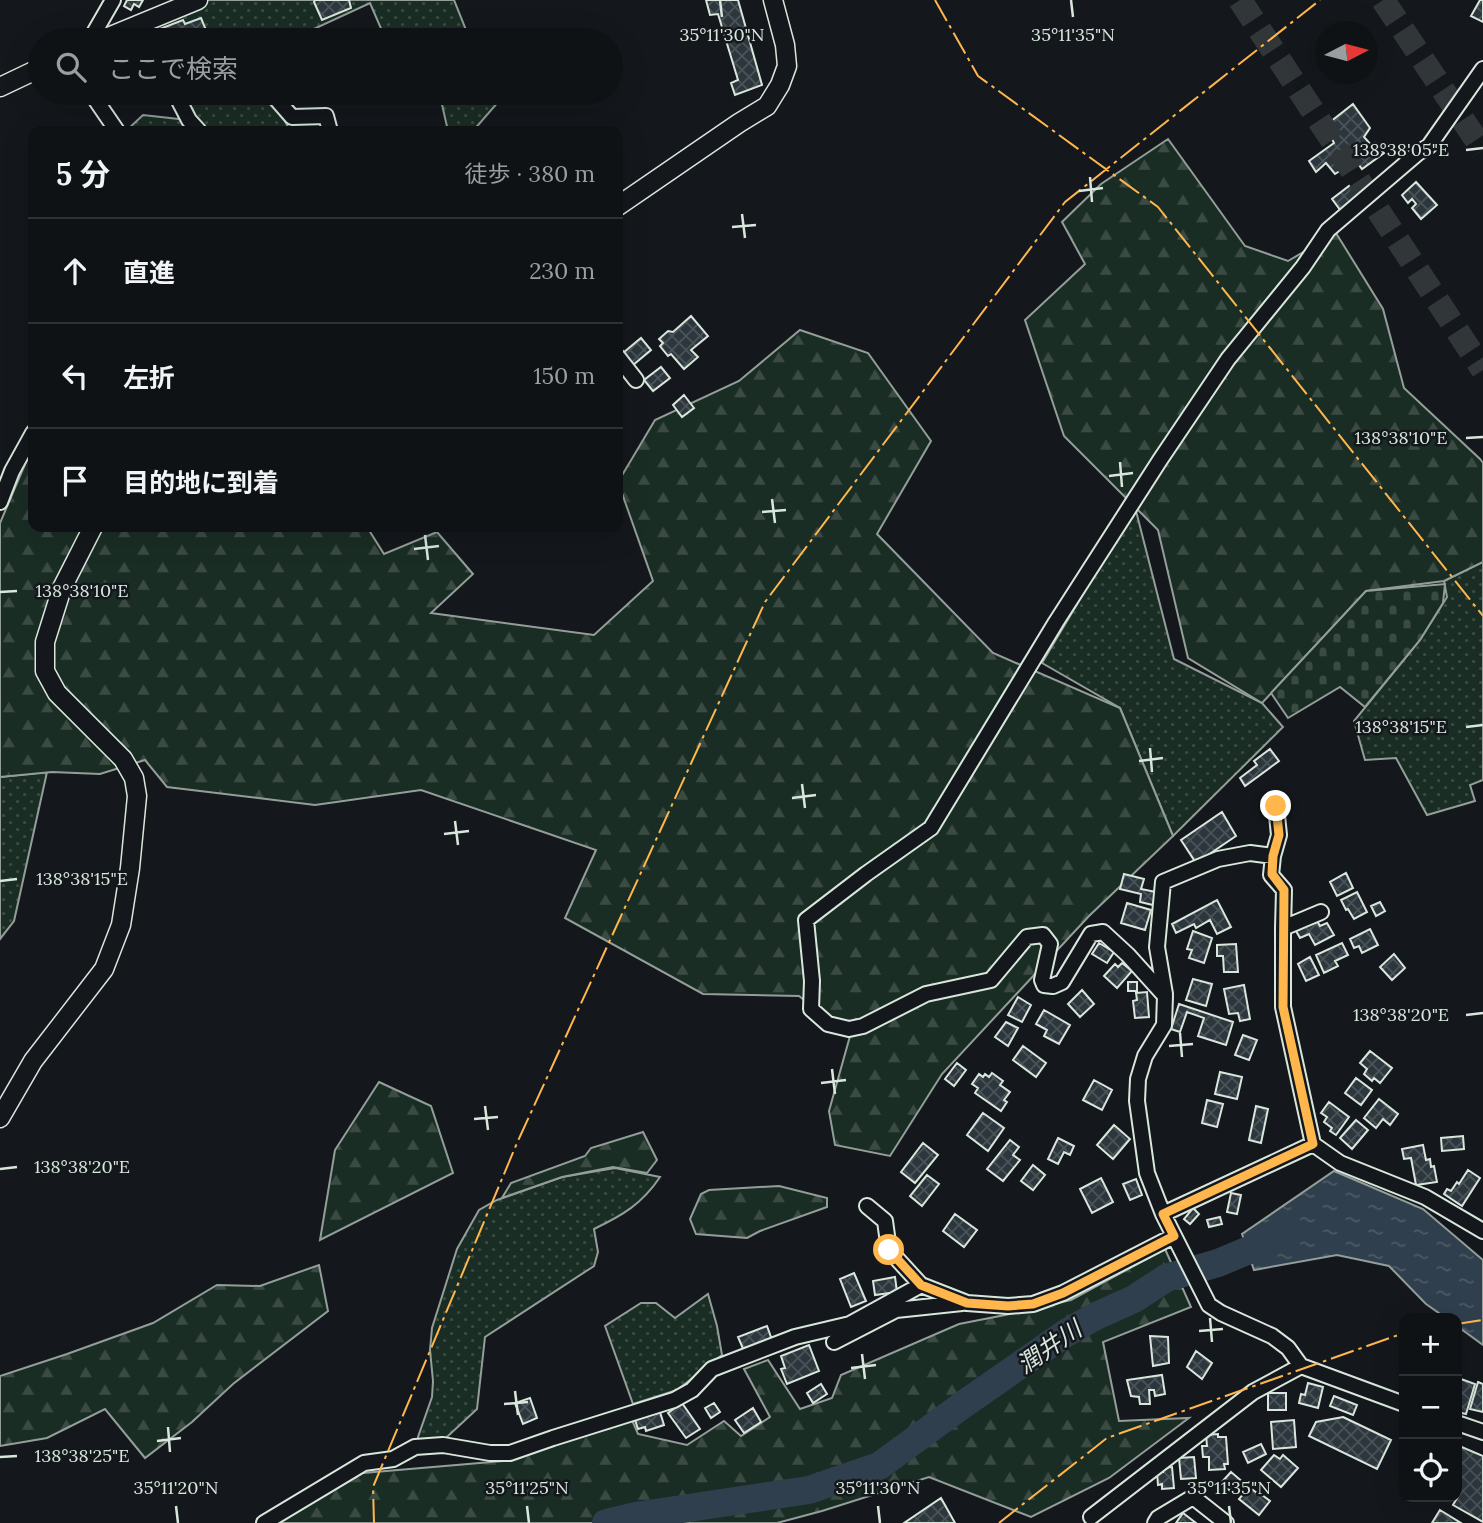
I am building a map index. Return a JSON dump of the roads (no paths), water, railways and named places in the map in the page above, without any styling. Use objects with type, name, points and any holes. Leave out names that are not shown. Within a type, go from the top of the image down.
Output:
[{"type":"street","points":[[97,28],[113,0]]},
{"type":"street","points":[[135,28],[198,0]]},
{"type":"street","points":[[623,203],[767,106],[780,85],[787,66],[785,45],[773,0]]},
{"type":"street","points":[[1165,996],[1129,955],[1103,932],[1091,934],[1062,982],[1053,986],[1044,985],[1042,980],[1050,944],[1043,935],[1027,937],[990,981],[926,994],[863,1026],[849,1029],[828,1024],[811,1009],[812,981],[806,920],[931,828],[1063,611],[1228,359],[1303,267],[1328,230],[1429,146],[1483,69]]},
{"type":"street","points":[[0,87],[28,74]]},
{"type":"street","points":[[99,105],[114,126]]},
{"type":"street","points":[[182,105],[194,126]]},
{"type":"street","points":[[282,105],[292,117],[326,116],[329,126]]},
{"type":"street","points":[[623,363],[636,380]]},
{"type":"street","points":[[0,502],[6,471],[28,440]]},
{"type":"street","points":[[0,1118],[33,1061],[104,969],[121,925],[130,868],[137,796],[134,778],[123,759],[57,693],[45,671],[45,642],[62,588],[90,532]]},
{"type":"street","points":[[1276,806],[1279,835],[1273,856],[1272,874],[1284,890],[1283,1007],[1313,1144],[1340,1163],[1425,1197],[1483,1231]]},
{"type":"street","points":[[1273,856],[1250,853],[1217,859],[1163,882],[1157,947],[1165,996],[1164,1024],[1145,1056],[1138,1079],[1137,1101],[1147,1173],[1163,1214],[1209,1305],[1272,1336],[1288,1348],[1301,1366],[1399,1402]]},
{"type":"street","points":[[1283,928],[1321,912]]},
{"type":"street","points":[[1163,1214],[1313,1144]]},
{"type":"street","points":[[867,1206],[885,1221],[889,1250],[921,1285],[967,1303]]},
{"type":"street","points":[[834,1342],[896,1310],[967,1303],[1008,1306],[1033,1304],[1063,1293],[1174,1236]]},
{"type":"street","points":[[264,1523],[364,1463],[393,1459],[415,1447],[443,1445],[490,1453],[510,1453],[674,1400],[692,1390],[712,1369],[795,1337],[850,1324],[921,1285]]},
{"type":"street","points":[[1091,1517],[1252,1392],[1301,1366]]},
{"type":"street","points":[[1462,1425],[1483,1432]]},
{"type":"street","points":[[1155,1523],[1158,1518],[1193,1497],[1226,1523]]},
{"type":"water","points":[[1334,1171],[1423,1209],[1483,1260],[1483,1345],[1462,1330],[1462,1313],[1439,1313],[1426,1304],[1389,1266],[1337,1255],[1254,1270],[1242,1234]]},
{"type":"waterway","name":"潤井川","points":[[606,1523],[635,1516],[809,1490],[879,1466],[1066,1333],[1134,1299],[1166,1278],[1218,1263],[1282,1233]]},
{"type":"tunnel","points":[[1240,0],[1483,370]]},
{"type":"tunnel","points":[[1383,0],[1483,150]]}]
